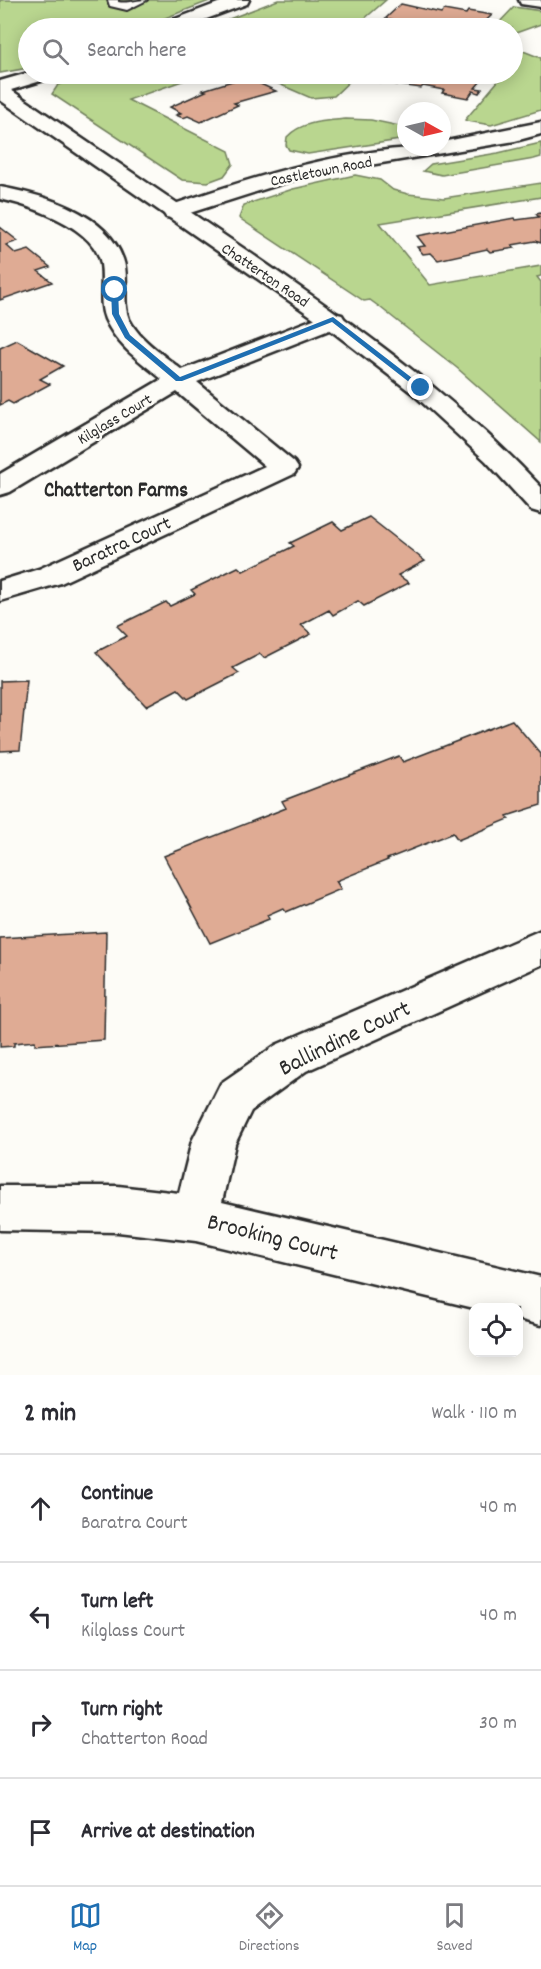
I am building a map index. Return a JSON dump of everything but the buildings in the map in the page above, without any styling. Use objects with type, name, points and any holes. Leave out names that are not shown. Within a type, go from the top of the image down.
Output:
[{"type":"street","points":[[194,18],[241,0]]},
{"type":"street","points":[[527,0],[541,2]]},
{"type":"street","points":[[0,89],[18,83]]},
{"type":"street","name":"Chatterton Road","points":[[0,89],[174,212],[333,320],[429,395],[496,454],[541,504]]},
{"type":"street","name":"Castletown Road","points":[[174,212],[261,182],[328,165],[465,144],[541,128]]},
{"type":"street","name":"Baratra Court","points":[[0,193],[60,212],[84,225],[100,241],[111,257],[114,272],[115,314],[127,337],[284,468],[50,576],[0,591]]},
{"type":"street","name":"Kilglass Court","points":[[0,486],[179,380],[333,320]]},
{"type":"street","name":"Ballindine Court","points":[[196,1218],[214,1141],[236,1096],[291,1058],[541,947]]},
{"type":"street","name":"Brooking Court","points":[[0,1208],[118,1209],[196,1218],[541,1301]]},
{"type":"lane","points":[[113,0],[113,4],[122,7],[141,0]]},
{"type":"green space","points":[[0,0],[212,0],[165,18],[18,18],[18,70],[0,73]]},
{"type":"green space","points":[[278,0],[386,0],[365,18],[232,18]]},
{"type":"green space","points":[[514,7],[541,11],[541,24],[523,30],[523,18],[504,18]]},
{"type":"green space","points":[[523,51],[541,58],[541,110],[491,125],[465,120],[496,84],[523,84]]},
{"type":"green space","points":[[174,84],[128,100],[229,151],[233,164],[224,176],[208,182],[182,180],[52,94],[58,85]]},
{"type":"green space","points":[[279,84],[347,84],[334,96],[311,98]]},
{"type":"green space","points":[[346,119],[371,120],[397,125],[397,140],[308,154],[289,150],[286,145],[287,137],[299,128],[314,123]]},
{"type":"green space","points":[[541,143],[541,157],[534,159],[442,175],[423,171],[431,164]]},
{"type":"green space","points":[[355,175],[380,180],[393,190],[408,194],[444,198],[541,183],[541,197],[380,223],[430,285],[541,266],[541,276],[537,277],[541,282],[541,442],[457,368],[381,308],[370,300],[364,301],[239,218],[244,205],[293,189]]},
{"type":"district","name":"Chatterton Farms","points":[[116,489]]},
{"type":"route","points":[[115,290],[115,314],[127,337],[179,380],[333,320],[421,388]]}]
